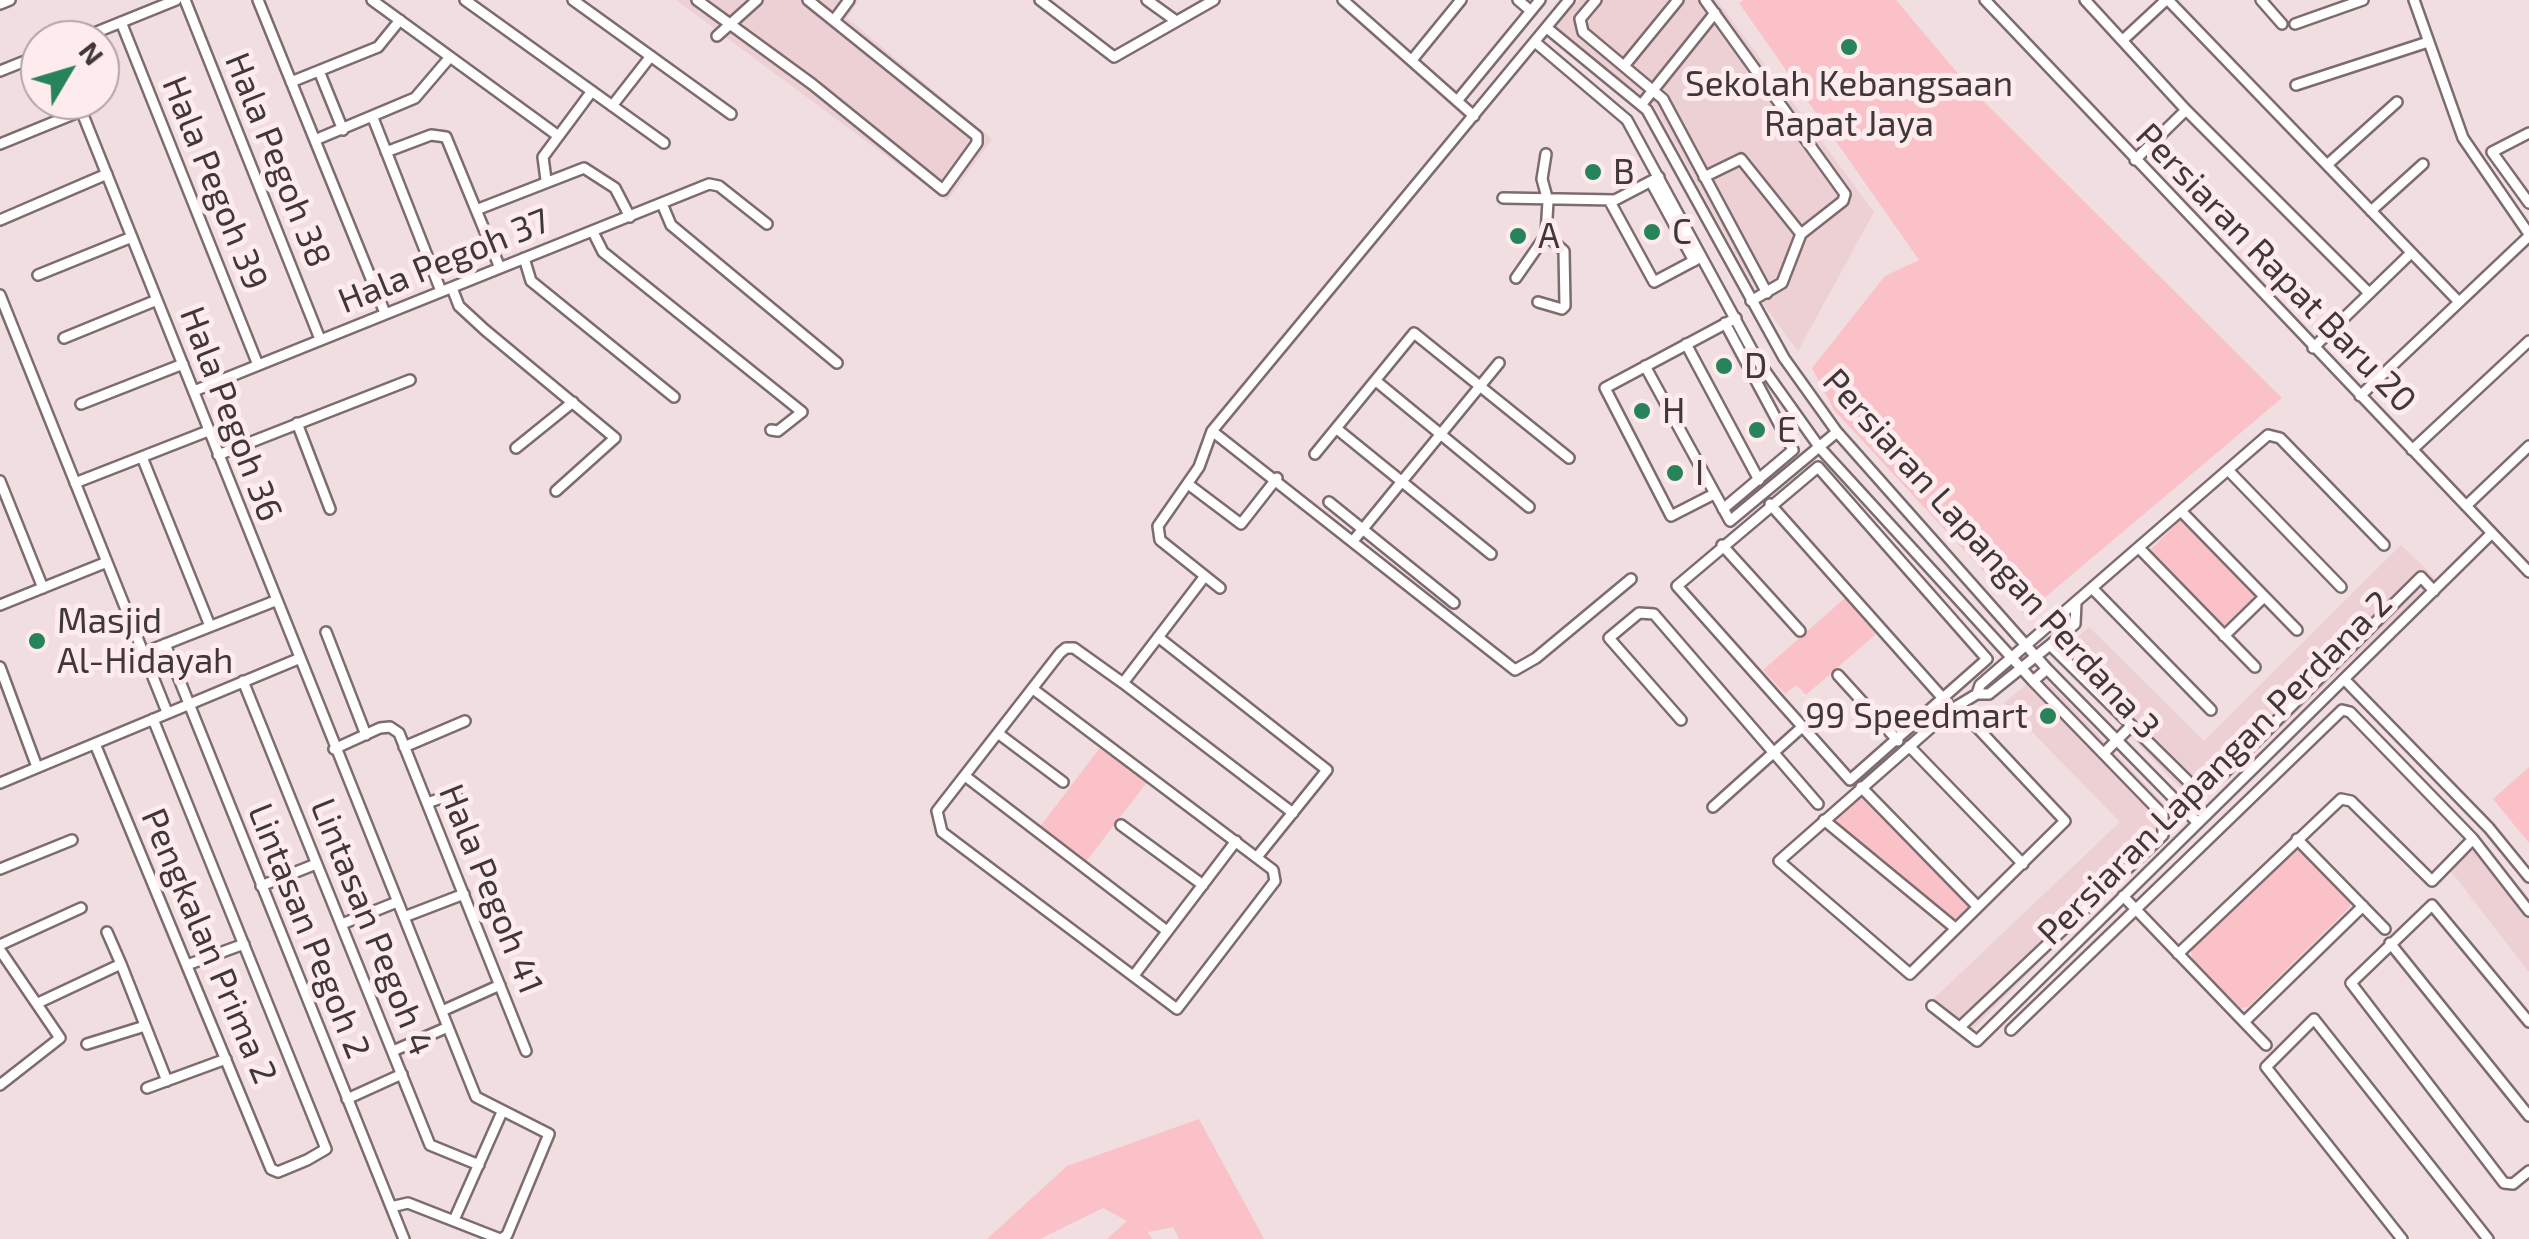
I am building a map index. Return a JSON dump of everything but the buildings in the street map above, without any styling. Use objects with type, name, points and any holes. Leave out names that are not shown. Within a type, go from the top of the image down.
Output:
[{"type":"street","points":[[0,4],[10,0]]},
{"type":"street","points":[[121,22],[176,0]]},
{"type":"street","name":"Hala Pegoh 38","points":[[184,0],[320,340]]},
{"type":"street","points":[[258,0],[385,314]]},
{"type":"street","points":[[372,0],[557,135]]},
{"type":"street","points":[[465,0],[664,143]]},
{"type":"street","points":[[574,0],[731,114]]},
{"type":"street","points":[[696,0],[942,190],[978,140],[836,19],[808,0]]},
{"type":"street","points":[[717,36],[757,0]]},
{"type":"street","points":[[836,19],[849,0]]},
{"type":"street","points":[[1040,0],[1114,56],[1214,0]]},
{"type":"street","points":[[1147,0],[1176,21]]},
{"type":"street","points":[[1343,0],[1474,116]]},
{"type":"street","points":[[1441,0],[1453,10]]},
{"type":"street","points":[[1412,60],[1461,0]]},
{"type":"street","points":[[1518,0],[1531,11]]},
{"type":"street","points":[[1457,101],[1540,0]]},
{"type":"street","points":[[1220,588],[1160,540],[1158,526],[1188,484],[1212,431],[1570,0]]},
{"type":"street","points":[[1596,0],[1579,25],[1663,99],[1767,293]]},
{"type":"street","points":[[1624,66],[1678,0]]},
{"type":"street","points":[[1705,0],[1843,189],[1843,201],[1801,234],[1784,280],[1751,300]]},
{"type":"street","name":"Persiaran Rapat Baru 20","points":[[1985,0],[2529,572]]},
{"type":"street","points":[[2085,0],[2186,110],[2368,292]]},
{"type":"street","points":[[2123,40],[2167,0],[2459,302]]},
{"type":"street","points":[[2261,0],[2282,24]]},
{"type":"street","points":[[2294,24],[2363,0]]},
{"type":"street","points":[[2360,396],[2529,235],[2464,138],[2414,0]]},
{"type":"street","points":[[1642,104],[1714,13]]},
{"type":"street","points":[[291,82],[378,47],[400,20]]},
{"type":"street","name":"Hala Pegoh 39","points":[[121,22],[258,364]]},
{"type":"street","name":"Persiaran Lapangan Perdana 3","points":[[1547,28],[1642,104],[1784,358],[1837,432],[2046,669],[2197,822]]},
{"type":"street","name":"Persiaran Lapangan Perdana 3","points":[[1535,42],[1627,120],[1655,180],[1758,361],[1820,448],[2022,670],[2163,815],[2163,835],[2087,906]]},
{"type":"street","points":[[2296,85],[2428,42]]},
{"type":"street","points":[[612,106],[650,56]]},
{"type":"street","points":[[314,140],[373,118],[423,93],[450,57]]},
{"type":"street","points":[[319,72],[343,130]]},
{"type":"street","points":[[546,180],[543,157],[592,91]]},
{"type":"street","points":[[2327,165],[2397,102]]},
{"type":"street","points":[[2135,160],[2186,110]]},
{"type":"street","points":[[373,118],[446,289],[465,312],[617,442],[556,492]]},
{"type":"street","points":[[0,144],[59,120]]},
{"type":"street","name":"Hala Pegoh 36","points":[[85,120],[274,601],[476,1097],[549,1134],[502,1238]]},
{"type":"street","points":[[2529,133],[2494,150],[2529,203]]},
{"type":"street","points":[[386,152],[431,135],[446,138],[500,268]]},
{"type":"street","points":[[1516,278],[1546,235],[1548,201],[1542,180],[1546,154]]},
{"type":"street","points":[[1704,176],[1741,159],[1801,234]]},
{"type":"street","points":[[2371,211],[2423,164]]},
{"type":"street","points":[[476,210],[577,169],[592,170],[615,188],[630,217]]},
{"type":"street","points":[[0,220],[106,174]]},
{"type":"street","points":[[1503,198],[1610,200],[1655,180]]},
{"type":"street","name":"Hala Pegoh 37","points":[[194,391],[714,183],[768,224]]},
{"type":"street","points":[[1610,200],[1654,282],[1698,259]]},
{"type":"street","points":[[663,206],[671,225],[837,363]]},
{"type":"street","points":[[593,232],[603,252],[802,412],[778,431],[771,430]]},
{"type":"street","points":[[1538,302],[1562,309],[1566,306],[1564,251],[1546,235]]},
{"type":"street","points":[[38,276],[132,238]]},
{"type":"street","points":[[2313,348],[2411,253]]},
{"type":"street","points":[[524,258],[531,282],[674,397]]},
{"type":"street","points":[[0,295],[167,712]]},
{"type":"street","points":[[64,338],[156,300]]},
{"type":"street","points":[[1714,494],[1677,516],[1670,514],[1604,390],[1736,318]]},
{"type":"street","points":[[1723,509],[1793,450],[1725,323]]},
{"type":"street","points":[[1316,454],[1414,333],[1569,458]]},
{"type":"street","points":[[2412,450],[2528,343]]},
{"type":"street","points":[[1686,344],[1759,480]]},
{"type":"street","points":[[82,404],[183,364]]},
{"type":"street","points":[[1354,541],[1499,364]]},
{"type":"street","points":[[1645,366],[1730,521],[1837,432]]},
{"type":"street","points":[[218,454],[410,380]]},
{"type":"street","points":[[1376,381],[1530,506]]},
{"type":"street","points":[[516,448],[573,402]]},
{"type":"street","points":[[297,423],[330,509]]},
{"type":"street","points":[[1337,429],[1490,554]]},
{"type":"street","points":[[75,483],[208,431]]},
{"type":"street","points":[[1212,431],[1277,478],[1515,670],[1536,658],[1631,580]]},
{"type":"street","points":[[1978,694],[1980,686],[2264,437],[2273,435],[2384,545]]},
{"type":"street","points":[[2466,506],[2527,453]]},
{"type":"street","points":[[142,457],[210,626]]},
{"type":"street","points":[[1818,467],[1986,654],[1983,666],[1850,780],[1677,586],[1770,504],[1818,467]]},
{"type":"street","points":[[2228,470],[2341,587]]},
{"type":"street","points":[[1188,484],[1241,524],[1277,478]]},
{"type":"street","points":[[0,482],[43,588]]},
{"type":"street","points":[[1328,502],[1454,603]]},
{"type":"street","points":[[1770,504],[1944,700],[1954,707],[2065,821],[1910,974],[1779,865],[1824,820],[1954,707],[1978,694],[1989,694],[2050,646],[2074,624],[2076,603]]},
{"type":"street","points":[[2180,510],[2297,630]]},
{"type":"street","name":"Persiaran Lapangan Perdana 2","points":[[1960,1027],[1977,1042],[2492,534]]},
{"type":"street","points":[[1722,545],[1800,631]]},
{"type":"street","points":[[2139,548],[2255,668]]},
{"type":"street","points":[[0,605],[107,562]]},
{"type":"street","points":[[1123,683],[1205,576]]},
{"type":"street","points":[[2050,646],[2194,789],[2206,789],[2421,578],[2434,591]]},
{"type":"street","points":[[2093,589],[2211,710]]},
{"type":"street","points":[[2224,636],[2264,597]]},
{"type":"street","points":[[143,653],[274,601]]},
{"type":"street","points":[[1681,720],[1609,638],[1639,613],[1654,614],[1818,804]]},
{"type":"street","points":[[326,632],[366,734]]},
{"type":"street","points":[[1158,637],[1327,770],[1257,856]]},
{"type":"street","name":"Lintasan Pegoh 2","points":[[164,644],[404,1239]]},
{"type":"street","points":[[1033,689],[1273,870],[1275,881],[1177,1009],[942,832],[938,811],[1000,734],[1033,689],[1066,648],[1074,648],[1293,813]]},
{"type":"street","points":[[0,783],[298,659]]},
{"type":"street","points":[[0,666],[37,767]]},
{"type":"street","points":[[2033,681],[2046,669]]},
{"type":"street","points":[[1838,675],[1898,740]]},
{"type":"street","points":[[2344,679],[2489,828],[2529,878]]},
{"type":"street","name":"Lintasan Pegoh 4","points":[[242,681],[430,1145],[479,1164]]},
{"type":"street","points":[[2011,1030],[2342,710],[2350,712],[2474,840],[2529,911]]},
{"type":"street","points":[[153,719],[244,944],[186,965]]},
{"type":"street","points":[[334,749],[390,726],[404,747],[465,720]]},
{"type":"street","points":[[2104,754],[2130,727]]},
{"type":"street","points":[[1713,807],[1801,728]]},
{"type":"street","points":[[1000,734],[1063,782]]},
{"type":"street","name":"Pengkalan Prima 2","points":[[95,744],[272,1170],[278,1172],[326,1149],[244,944]]},
{"type":"street","points":[[1909,746],[2023,864]]},
{"type":"street","name":"Hala Pegoh 41","points":[[404,747],[526,1052]]},
{"type":"street","points":[[965,776],[1168,931]]},
{"type":"street","points":[[1861,787],[1978,907]]},
{"type":"street","points":[[427,803],[456,793]]},
{"type":"street","points":[[2178,954],[2297,839],[2347,798],[2432,880],[2489,828]]},
{"type":"street","points":[[1824,820],[1956,928]]},
{"type":"street","points":[[1121,824],[1202,884]]},
{"type":"street","points":[[2297,839],[2385,929]]},
{"type":"street","points":[[0,869],[72,840]]},
{"type":"street","points":[[1135,974],[1236,841]]},
{"type":"street","points":[[261,886],[316,864]]},
{"type":"street","points":[[404,917],[464,894]]},
{"type":"street","points":[[2123,896],[2266,1045]]},
{"type":"street","points":[[342,924],[397,902]]},
{"type":"street","points":[[1932,1006],[1960,1027],[2087,906],[2100,918]]},
{"type":"street","points":[[2244,1022],[2363,906]]},
{"type":"street","points":[[2528,1174],[2513,1184],[2500,1178],[2350,983],[2428,906],[2438,909],[2529,1022]]},
{"type":"street","points":[[0,1070],[3,1082],[53,1046],[60,1035],[0,948],[81,908]]},
{"type":"street","points":[[107,932],[167,1081]]},
{"type":"street","points":[[2390,942],[2529,1116]]},
{"type":"street","points":[[38,1003],[121,964]]},
{"type":"street","points":[[2023,968],[2037,982]]},
{"type":"street","points":[[442,1011],[500,985]]},
{"type":"street","points":[[2402,1239],[2266,1066],[2311,1020],[2316,1021],[2488,1239]]},
{"type":"street","points":[[87,1044],[145,1026]]},
{"type":"street","points":[[392,1051],[448,1027]]},
{"type":"street","points":[[147,1088],[226,1059]]},
{"type":"street","points":[[347,1099],[402,1074]]},
{"type":"street","points":[[454,1220],[502,1112]]},
{"type":"street","points":[[391,1207],[408,1203],[502,1238]]},
{"type":"shaded area","points":[[676,0],[859,0],[847,18],[992,139],[947,201]]},
{"type":"shaded area","points":[[1578,0],[1717,0],[1874,212],[1798,351],[1764,305],[1654,105],[1555,29]]},
{"type":"shaded area","points":[[1896,0],[1970,88],[2282,398],[2024,615],[1834,410],[1812,368],[1885,276],[1919,260],[1739,3]]},
{"type":"shaded area","points":[[2181,519],[2255,596],[2224,626],[2150,550]]},
{"type":"shaded area","points":[[2401,545],[2436,579],[2203,802],[2194,802],[2054,657],[2089,627],[2204,741]]},
{"type":"shaded area","points":[[1845,598],[1876,634],[1806,695],[1796,685],[1785,694],[1763,670]]},
{"type":"shaded area","points":[[2040,673],[2180,821],[1965,1037],[1927,1005],[2120,822],[2004,703]]},
{"type":"shaded area","points":[[1102,745],[1148,781],[1085,863],[1039,828]]},
{"type":"shaded area","points":[[2529,767],[2529,843],[2493,799]]},
{"type":"shaded area","points":[[1862,794],[1973,907],[1956,922],[1831,819]]},
{"type":"shaded area","points":[[2478,840],[2529,904],[2529,972],[2450,870]]},
{"type":"shaded area","points":[[2301,850],[2350,899],[2350,907],[2248,1007],[2240,1008],[2192,958],[2191,948],[2290,852]]},
{"type":"shaded area","points":[[1199,1119],[1264,1239],[1179,1239],[1173,1227],[1148,1232],[1152,1239],[1107,1239],[1127,1221],[1103,1208],[1040,1239],[987,1239],[1067,1166]]},
{"type":"place","name":"Sekolah Kebangsaan Rapat Jaya","points":[[1849,47]]},
{"type":"place","name":"B","points":[[1593,172]]},
{"type":"place","name":"C","points":[[1652,232]]},
{"type":"place","name":"A","points":[[1518,236]]},
{"type":"place","name":"D","points":[[1724,366]]},
{"type":"place","name":"H","points":[[1642,411]]},
{"type":"place","name":"E","points":[[1757,430]]},
{"type":"place","name":"I","points":[[1675,473]]},
{"type":"place","name":"Masjid Al-Hidayah","points":[[37,641]]},
{"type":"place","name":"99 Speedmart","points":[[2048,716]]}]
